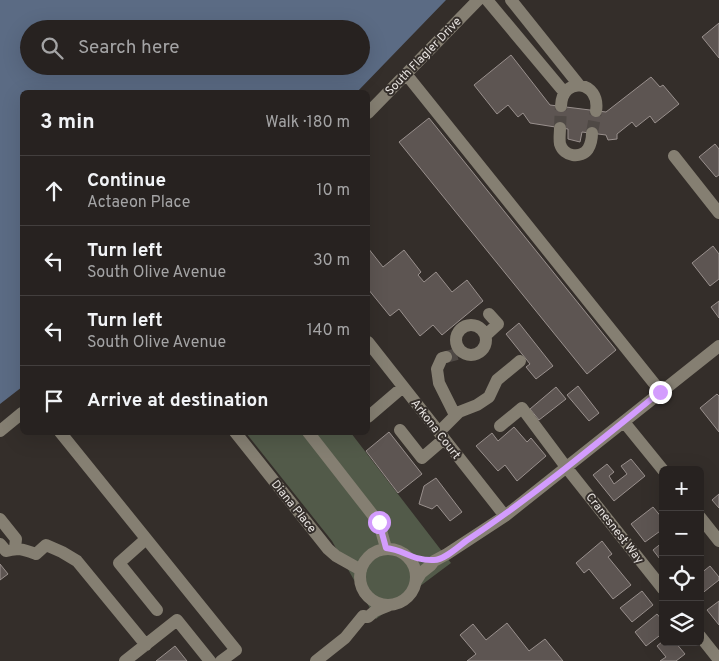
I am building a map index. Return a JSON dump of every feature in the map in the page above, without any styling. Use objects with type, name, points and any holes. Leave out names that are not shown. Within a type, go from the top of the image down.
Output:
[{"type":"street","name":"South Flagler Drive","points":[[370,111],[478,0]]},
{"type":"street","points":[[487,0],[564,92]]},
{"type":"street","points":[[511,0],[579,86]]},
{"type":"street","points":[[406,74],[660,392]]},
{"type":"street","points":[[561,106],[561,98],[564,92],[573,86],[585,86],[594,93],[597,104],[596,111]]},
{"type":"street","points":[[560,128],[561,147],[564,151],[573,155],[584,154],[590,146],[592,133]]},
{"type":"street","points":[[674,156],[719,213]]},
{"type":"street","points":[[486,335],[498,324],[489,314]]},
{"type":"street","points":[[455,354],[459,348],[456,338],[464,326],[475,325],[486,335],[486,344],[480,352],[471,355],[455,354],[442,358],[437,369],[439,383],[455,415]]},
{"type":"street","name":"Arkona Court","points":[[370,345],[505,516]]},
{"type":"street","points":[[407,556],[422,560],[434,560],[447,554],[505,516],[719,346]]},
{"type":"street","points":[[400,430],[422,458],[442,436],[455,415],[489,397],[496,380],[520,361]]},
{"type":"street","points":[[370,415],[403,387]]},
{"type":"street","name":"Cranesnest Way","points":[[500,426],[522,408],[566,467],[659,584]]},
{"type":"street","points":[[0,431],[20,415]]},
{"type":"street","points":[[624,422],[660,466]]},
{"type":"street","points":[[62,435],[236,650],[221,661]]},
{"type":"street","name":"Diana Place","points":[[237,435],[328,549],[336,556],[361,570]]},
{"type":"street","points":[[310,435],[379,522],[386,548]]},
{"type":"street","points":[[0,519],[16,539],[15,548]]},
{"type":"street","points":[[704,523],[719,541]]},
{"type":"street","points":[[146,539],[119,562],[157,610]]},
{"type":"street","points":[[0,544],[6,551],[15,548],[36,554],[46,545],[78,562],[146,645]]},
{"type":"street","points":[[363,616],[361,612],[361,570],[364,562],[370,555],[386,548],[401,551],[413,563],[416,581]]},
{"type":"street","points":[[316,661],[345,638],[363,616],[368,616],[404,600],[410,595],[421,573],[434,560]]},
{"type":"street","points":[[362,587],[373,600],[381,604],[390,605]]},
{"type":"street","points":[[125,661],[177,620],[210,661]]},
{"type":"street","points":[[704,641],[719,660]]},
{"type":"green space","points":[[248,435],[353,435],[451,563],[376,619],[332,541]]},
{"type":"water","points":[[0,0],[446,0],[359,90],[20,90],[20,389],[0,404]]},
{"type":"building","points":[[719,23],[719,58],[702,37]]},
{"type":"building","points":[[511,55],[550,105],[606,112],[651,77],[660,87],[663,85],[679,104],[655,123],[650,116],[636,127],[632,122],[617,134],[617,139],[608,140],[606,135],[582,132],[580,142],[568,139],[568,129],[530,123],[523,113],[518,117],[508,105],[497,114],[474,85]]},
{"type":"building","points":[[429,118],[616,350],[587,374],[399,142]]},
{"type":"building","points":[[715,144],[719,149],[719,175],[716,177],[699,157]]},
{"type":"building","points":[[713,246],[719,254],[719,279],[710,286],[692,263]]},
{"type":"building","points":[[404,250],[421,272],[418,275],[424,282],[436,272],[452,292],[467,280],[483,301],[442,335],[433,325],[420,336],[399,309],[390,316],[370,291],[370,251],[383,267]]},
{"type":"building","points":[[719,301],[719,318],[711,307]]},
{"type":"building","points":[[519,323],[553,366],[536,379],[526,367],[530,364],[506,334]]},
{"type":"building","points":[[578,386],[599,413],[589,421],[567,395]]},
{"type":"building","points":[[556,387],[566,399],[539,420],[530,409]]},
{"type":"building","points":[[717,394],[719,396],[719,432],[700,408]]},
{"type":"building","points":[[514,427],[527,442],[531,438],[546,456],[517,481],[505,465],[498,471],[476,446],[492,433],[498,441]]},
{"type":"building","points":[[389,432],[422,474],[398,493],[366,451]]},
{"type":"building","points":[[631,459],[645,476],[614,501],[593,475],[607,464],[614,472],[609,476],[614,484],[627,474],[621,466]]},
{"type":"building","points":[[436,478],[462,512],[450,521],[437,505],[432,509],[419,504],[424,486]]},
{"type":"building","points":[[719,494],[719,508],[712,500]]},
{"type":"building","points":[[653,507],[659,514],[659,532],[645,542],[631,524]]},
{"type":"building","points":[[602,541],[612,554],[608,557],[631,585],[613,599],[589,569],[584,573],[576,563]]},
{"type":"building","points":[[659,545],[659,558],[653,550]]},
{"type":"building","points":[[0,564],[8,574],[0,580]]},
{"type":"building","points":[[710,566],[719,577],[719,580],[704,592],[704,571]]},
{"type":"building","points":[[642,591],[653,605],[632,622],[620,608]]},
{"type":"building","points":[[719,601],[719,625],[707,610]]},
{"type":"building","points":[[657,614],[659,616],[659,636],[646,646],[635,632]]},
{"type":"building","points":[[507,623],[529,651],[545,639],[563,661],[467,661],[476,654],[460,635],[473,624],[486,640]]},
{"type":"building","points":[[659,644],[659,646],[678,646],[685,654],[676,661],[660,661],[666,657],[657,646]]},
{"type":"building","points":[[175,646],[187,661],[156,661]]},
{"type":"tunnel","points":[[560,128],[561,106]]},
{"type":"tunnel","points":[[592,133],[596,111]]},
{"type":"tunnel","points":[[446,357],[457,354]]},
{"type":"route","points":[[379,522],[386,548],[401,551],[415,559],[438,559],[505,516],[660,392]]}]
